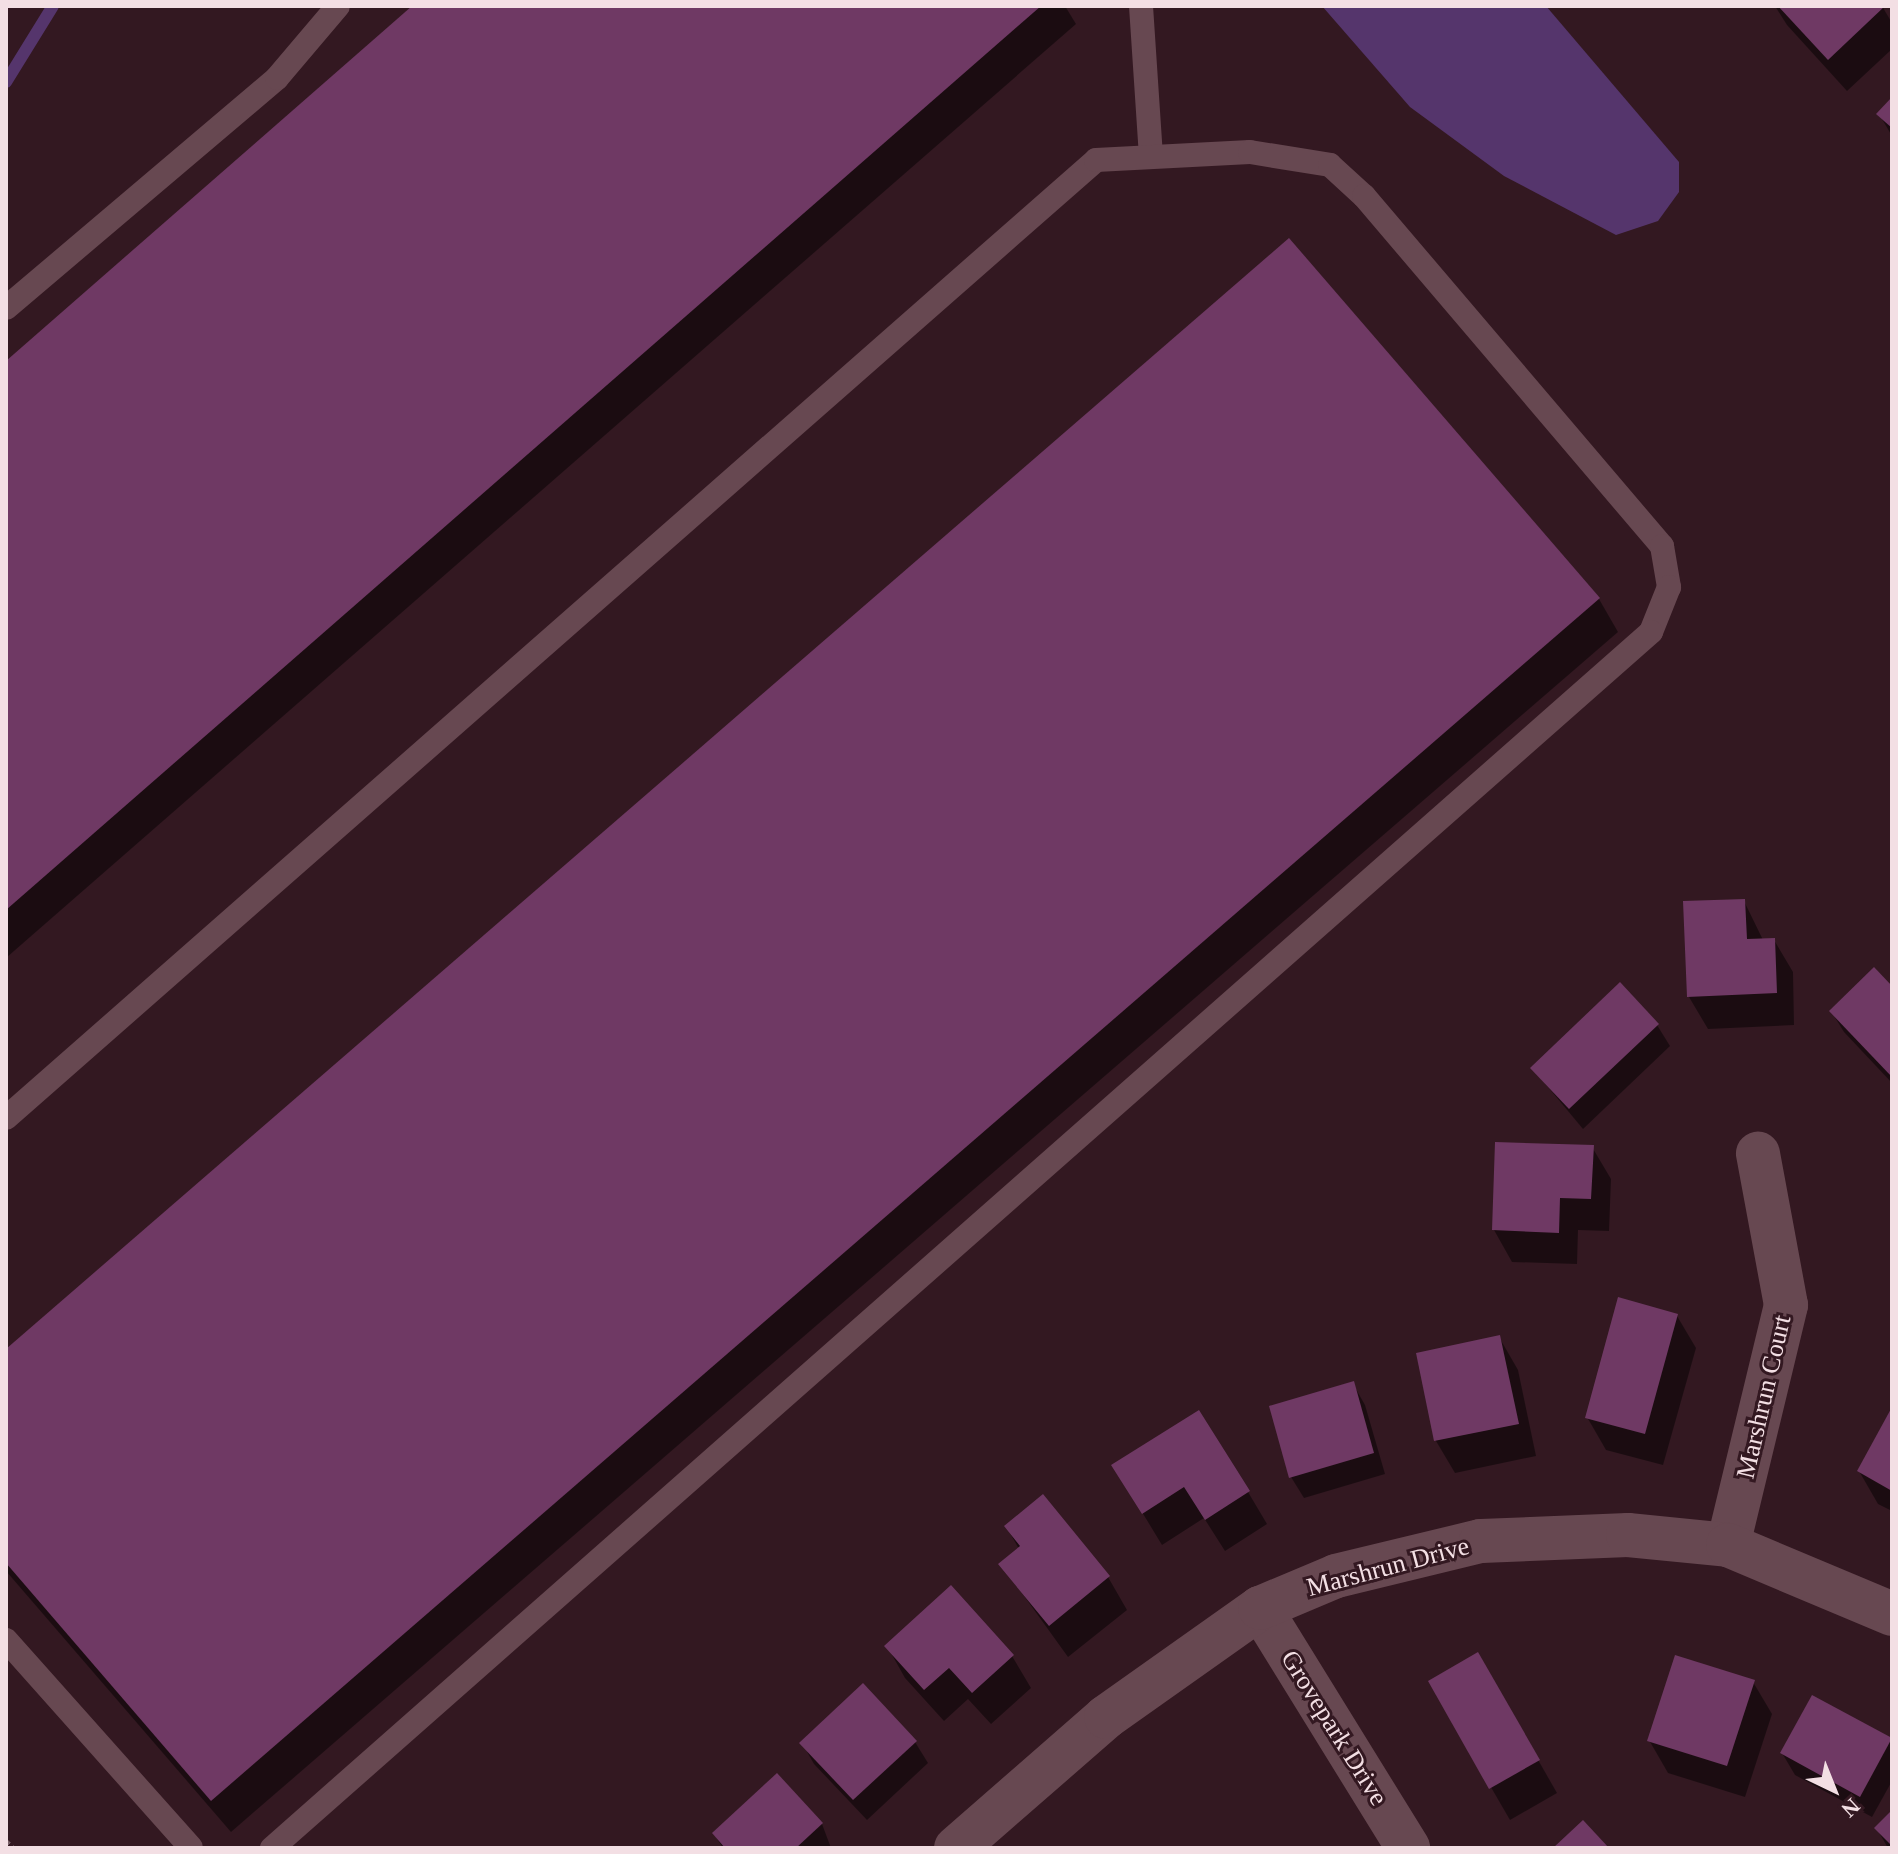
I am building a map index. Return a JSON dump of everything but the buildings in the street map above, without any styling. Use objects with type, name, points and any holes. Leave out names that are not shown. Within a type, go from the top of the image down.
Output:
[{"type":"street","name":"Marshrun Court","points":[[1728,1545],[1786,1305],[1758,1154]]},
{"type":"street","name":"Marshrun Drive","points":[[956,1848],[1106,1717],[1260,1608],[1336,1576],[1481,1541],[1628,1535],[1728,1545],[1892,1614]]},
{"type":"street","name":"Grovepark Drive","points":[[1260,1608],[1408,1848]]},
{"type":"lane","points":[[6,308],[277,78],[338,6]]},
{"type":"lane","points":[[1141,6],[1151,157]]},
{"type":"lane","points":[[6,1118],[1096,160],[1250,152],[1330,165],[1364,196],[1662,546],[1669,587],[1651,632],[272,1848]]},
{"type":"lane","points":[[6,1640],[191,1848]]},
{"type":"path","points":[[6,1841],[13,1848]]},
{"type":"shaded area","points":[[1322,6],[1546,6],[1679,162],[1679,192],[1658,221],[1616,235],[1504,176],[1410,107]]},
{"type":"waterway","points":[[6,82],[53,6]]}]
